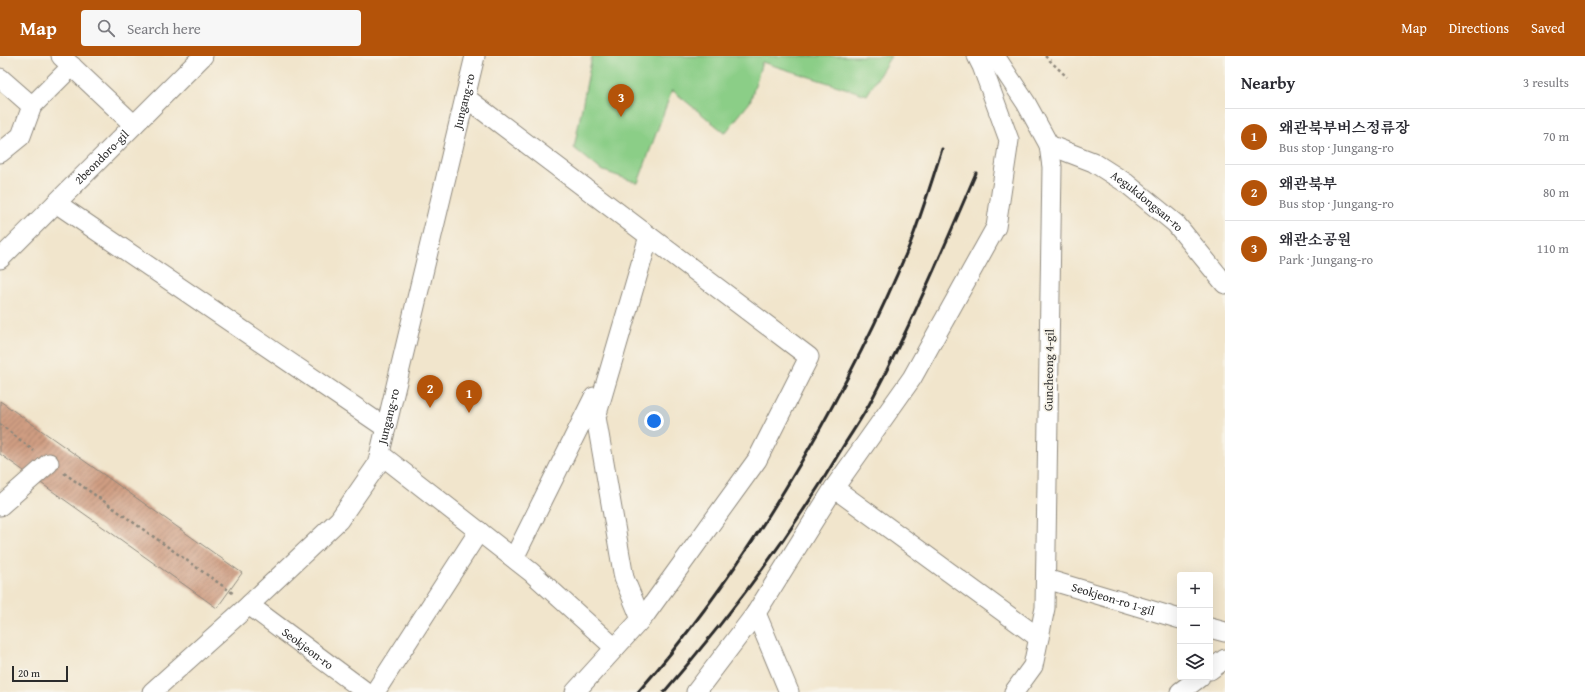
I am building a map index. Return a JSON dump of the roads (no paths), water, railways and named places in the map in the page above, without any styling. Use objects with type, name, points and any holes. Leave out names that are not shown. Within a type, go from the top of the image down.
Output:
[{"type":"street","name":"Jungang-ro","points":[[152,692],[249,605],[339,520],[377,465],[475,56]]},
{"type":"street","points":[[696,692],[756,613],[834,488],[912,378],[996,227],[1008,140],[978,56]]},
{"type":"street","name":"Guncheong 4-gil","points":[[996,56],[1026,103],[1048,145],[1052,167],[1045,608],[1033,666],[1014,692]]},
{"type":"street","name":"2beondoro-gil","points":[[0,259],[134,126],[200,57]]},
{"type":"street","points":[[0,153],[21,136],[32,106],[66,61],[134,126]]},
{"type":"street","points":[[0,78],[32,106]]},
{"type":"street","points":[[465,97],[809,357],[757,460],[641,619],[575,692]]},
{"type":"street","name":"Aegukdongsan-ro","points":[[1048,145],[1093,162],[1126,183],[1176,224],[1225,284]]},
{"type":"street","points":[[56,203],[386,428]]},
{"type":"street","points":[[641,619],[624,578],[596,417],[649,236]]},
{"type":"street","points":[[514,558],[612,361]]},
{"type":"street","points":[[380,454],[531,572],[615,648]]},
{"type":"street","points":[[0,506],[50,463]]},
{"type":"street","points":[[834,488],[1039,638]]},
{"type":"street","points":[[375,692],[479,531]]},
{"type":"street","name":"Seokjeon-ro 1-gil","points":[[1046,579],[1177,618]]},
{"type":"street","name":"Seokjeon-ro","points":[[249,605],[366,692]]},
{"type":"street","points":[[756,613],[789,692]]},
{"type":"street","points":[[1213,629],[1225,632]]},
{"type":"street","points":[[1213,668],[1225,659]]},
{"type":"street","points":[[1180,692],[1196,680]]},
{"type":"railway","points":[[638,692],[683,638],[725,582],[764,524],[800,464],[845,383],[886,300],[919,221],[942,149]]},
{"type":"railway","points":[[664,692],[689,663],[760,573],[824,478],[861,418],[913,317],[976,173]]},
{"type":"place","name":"왜관소공원","points":[[621,117]]},
{"type":"place","name":"왜관북부","points":[[430,408]]},
{"type":"place","name":"왜관북부버스정류장","points":[[469,413]]}]
